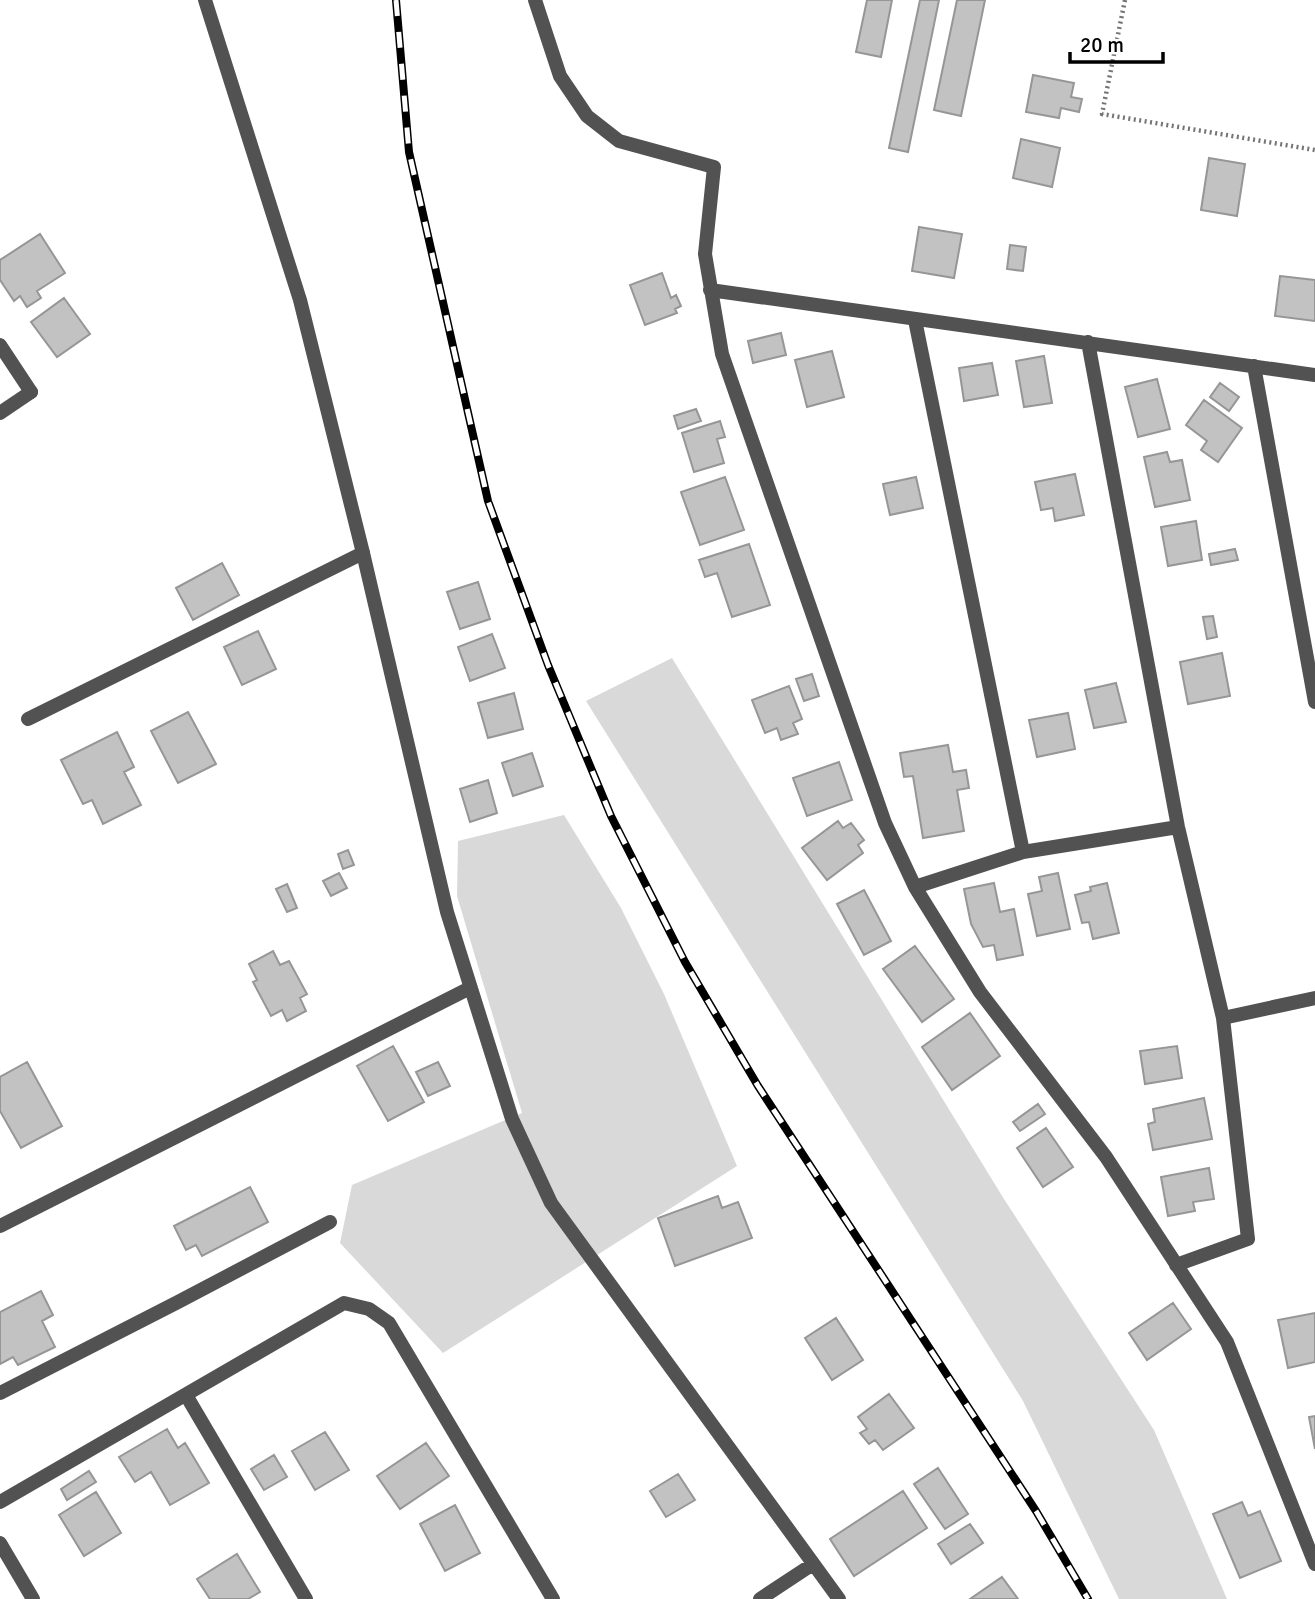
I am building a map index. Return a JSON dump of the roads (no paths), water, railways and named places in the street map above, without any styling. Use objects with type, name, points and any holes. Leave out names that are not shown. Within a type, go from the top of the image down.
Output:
[{"type":"street","points":[[205,0],[300,300],[363,553],[447,912],[512,1119],[551,1203],[839,1599]]},
{"type":"street","points":[[535,0],[560,76],[587,116],[619,141],[713,167],[705,254],[722,354],[884,823],[915,887],[980,992],[1106,1157],[1227,1342],[1314,1560]]},
{"type":"street","points":[[710,290],[1315,375]]},
{"type":"street","points":[[915,320],[1023,852]]},
{"type":"street","points":[[1088,342],[1178,827],[1223,1018],[1248,1239],[1176,1265]]},
{"type":"street","points":[[0,345],[32,392],[0,413]]},
{"type":"street","points":[[1254,366],[1315,702]]},
{"type":"street","points":[[28,719],[363,553]]},
{"type":"street","points":[[915,887],[1023,852],[1178,827]]},
{"type":"street","points":[[0,1226],[470,988]]},
{"type":"street","points":[[1223,1018],[1315,998]]},
{"type":"street","points":[[0,1393],[330,1222]]},
{"type":"street","points":[[0,1502],[344,1303],[369,1309],[388,1323],[553,1599]]},
{"type":"street","points":[[186,1395],[306,1599]]},
{"type":"street","points":[[0,1543],[33,1599]]},
{"type":"street","points":[[760,1599],[813,1564]]},
{"type":"railway","points":[[396,0],[409,152],[488,501],[548,665],[611,816],[685,962],[758,1086],[1036,1511],[1088,1599]]}]
